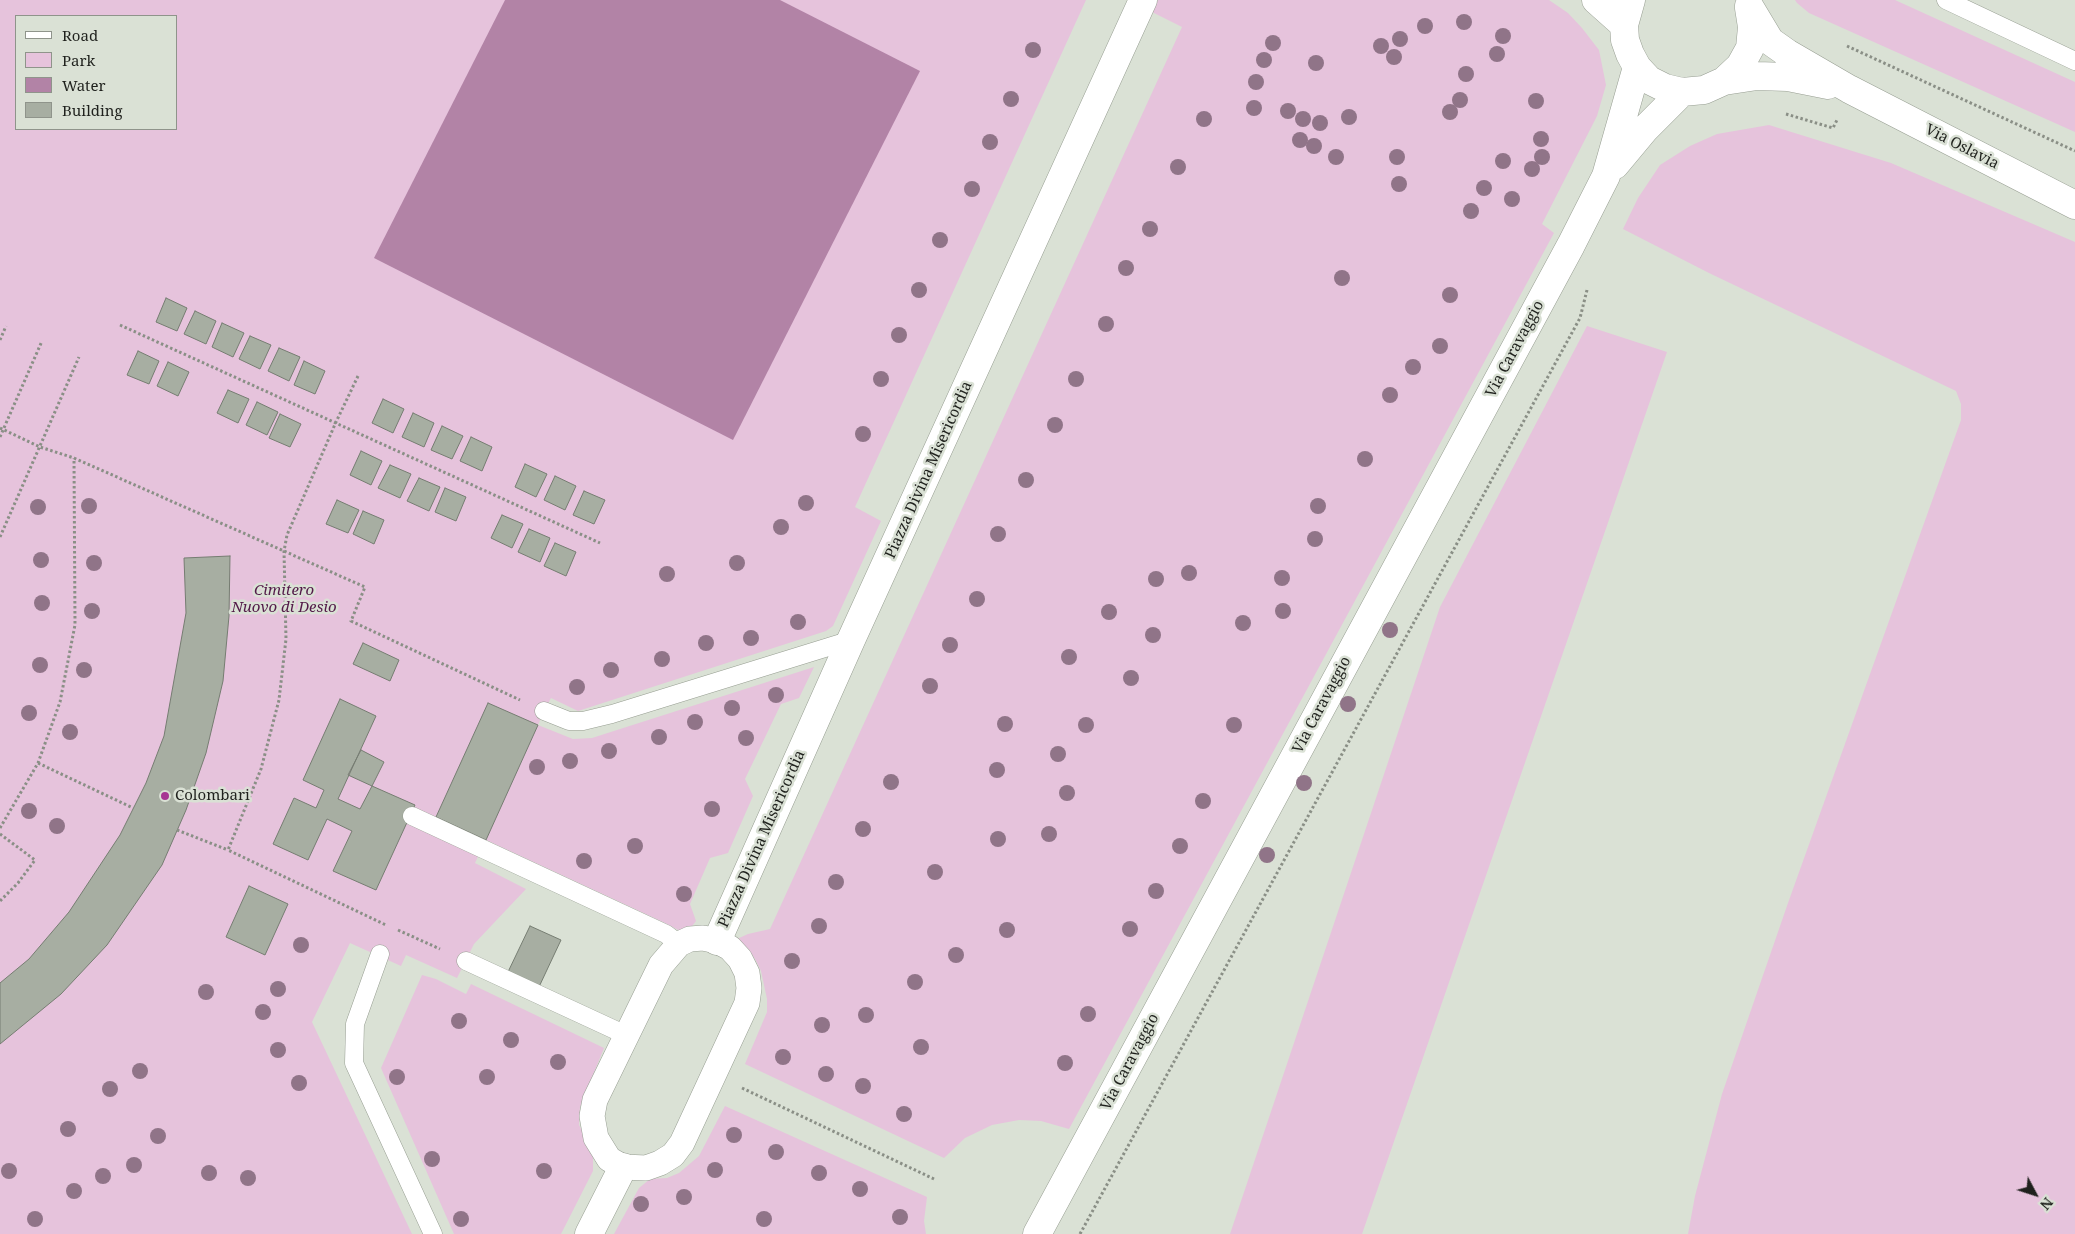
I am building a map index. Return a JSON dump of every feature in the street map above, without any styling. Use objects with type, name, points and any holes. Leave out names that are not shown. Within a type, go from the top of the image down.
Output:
[{"type":"street","name":"Piazza Divina Misericordia","points":[[717,941],[851,640],[1143,0]]},
{"type":"street","points":[[1596,0],[1628,13],[1625,40],[1630,54],[1649,80],[1665,88],[1682,92],[1704,90],[1724,81],[1740,66],[1750,48],[1752,27],[1747,3]]},
{"type":"street","name":"Via Oslavia","points":[[1747,3],[1770,41],[1786,53],[1849,90],[2075,205]]},
{"type":"street","name":"Via Caravaggio","points":[[1037,1234],[1571,245],[1606,176],[1638,67]]},
{"type":"street","name":"Via Oslavia","points":[[1724,81],[1757,76],[1788,76],[1849,90]]},
{"type":"street","name":"Via Caravaggio","points":[[1606,176],[1645,129],[1682,92]]},
{"type":"street","name":"Piazza Divina Misericordia","points":[[623,1167],[646,1168],[660,1163],[673,1154],[682,1143],[747,1003],[749,988],[747,973],[740,959],[730,948],[717,941],[703,938],[690,939],[679,944]]},
{"type":"street","points":[[589,1234],[623,1167],[609,1159],[596,1138],[592,1116],[594,1100],[661,965],[679,944]]},
{"type":"lane","points":[[1946,0],[2075,61]]},
{"type":"lane","points":[[544,711],[570,721],[583,721],[612,714],[851,640]]},
{"type":"lane","points":[[412,816],[666,934],[679,944]]},
{"type":"lane","points":[[380,954],[355,1024],[354,1063],[433,1234]]},
{"type":"lane","points":[[466,961],[626,1035]]},
{"type":"path","points":[[1783,113],[1833,128],[1864,55],[2075,150]]},
{"type":"path","points":[[1080,1234],[1580,318],[1590,281]]},
{"type":"path","points":[[120,325],[600,543]]},
{"type":"path","points":[[0,340],[6,326]]},
{"type":"path","points":[[0,437],[42,341]]},
{"type":"path","points":[[0,537],[79,357]]},
{"type":"path","points":[[228,850],[261,769],[279,700],[286,640],[284,551],[287,535],[358,376]]},
{"type":"path","points":[[2,429],[40,447],[74,458],[365,587],[351,621],[544,711]]},
{"type":"path","points":[[0,828],[38,763],[60,702],[75,625],[74,458]]},
{"type":"path","points":[[38,763],[133,808]]},
{"type":"path","points":[[177,830],[228,850],[466,961]]},
{"type":"path","points":[[0,834],[35,860],[18,883],[0,901]]},
{"type":"path","points":[[714,1075],[934,1178]]},
{"type":"green space","name":"Cimitero Nuovo di Desio","points":[[0,0],[1086,0],[855,507],[881,521],[833,626],[826,631],[578,711],[551,698],[538,725],[573,739],[592,738],[814,667],[799,698],[781,704],[745,779],[753,796],[728,853],[710,858],[690,904],[696,921],[686,934],[486,840],[475,863],[526,889],[474,944],[457,978],[406,955],[401,966],[350,943],[312,1022],[412,1234],[0,1234]]},
{"type":"green space","points":[[1158,0],[1549,0],[1568,13],[1599,50],[1606,85],[1597,116],[1542,224],[1554,233],[1069,1129],[1041,1121],[1019,1120],[992,1125],[965,1138],[944,1158],[745,1064],[767,1012],[767,999],[761,971],[755,959],[737,939],[748,934],[770,929],[1182,27],[1152,12]]},
{"type":"green space","points":[[1795,0],[1895,0],[2075,82],[2075,132],[1809,13]]},
{"type":"green space","points":[[1769,125],[1891,163],[2075,242],[2075,1234],[1688,1234],[1695,1196],[1722,1094],[1788,903],[1961,420],[1961,404],[1956,391],[1709,273],[1623,229],[1638,198],[1660,165],[1690,146],[1717,134]]},
{"type":"green space","points":[[1587,326],[1667,352],[1362,1234],[1230,1234],[1440,607]]},
{"type":"green space","points":[[422,975],[436,979],[466,994],[471,984],[604,1048],[580,1107],[579,1125],[593,1152],[593,1171],[561,1234],[454,1234],[381,1068]]},
{"type":"green space","points":[[725,1106],[927,1197],[924,1221],[926,1234],[614,1234],[639,1188],[650,1179],[667,1178],[679,1173],[699,1156]]},
{"type":"water","points":[[505,0],[780,0],[920,71],[733,440],[374,258]]},
{"type":"building","points":[[166,298],[187,308],[177,331],[156,322]]},
{"type":"building","points":[[195,311],[216,321],[206,344],[184,334]]},
{"type":"building","points":[[222,323],[244,333],[233,357],[212,347]]},
{"type":"building","points":[[250,336],[271,345],[260,369],[239,359]]},
{"type":"building","points":[[279,348],[300,357],[289,381],[268,371]]},
{"type":"building","points":[[138,351],[159,361],[149,384],[127,375]]},
{"type":"building","points":[[304,361],[325,371],[315,394],[294,385]]},
{"type":"building","points":[[168,362],[189,372],[178,396],[157,386]]},
{"type":"building","points":[[228,390],[249,399],[238,423],[217,413]]},
{"type":"building","points":[[383,399],[404,409],[393,433],[372,423]]},
{"type":"building","points":[[257,402],[278,412],[267,435],[246,425]]},
{"type":"building","points":[[413,413],[434,423],[424,447],[402,437]]},
{"type":"building","points":[[280,414],[301,424],[290,447],[269,438]]},
{"type":"building","points":[[442,426],[463,436],[452,459],[431,450]]},
{"type":"building","points":[[471,437],[492,447],[482,471],[460,461]]},
{"type":"building","points":[[361,451],[382,461],[371,485],[350,475]]},
{"type":"building","points":[[525,464],[547,474],[536,497],[515,487]]},
{"type":"building","points":[[390,465],[411,474],[400,498],[378,488]]},
{"type":"building","points":[[555,476],[576,486],[565,510],[544,500]]},
{"type":"building","points":[[419,478],[440,487],[429,511],[407,501]]},
{"type":"building","points":[[445,488],[466,497],[456,521],[435,512]]},
{"type":"building","points":[[584,491],[605,500],[594,524],[573,515]]},
{"type":"building","points":[[337,500],[359,510],[348,533],[326,524]]},
{"type":"building","points":[[363,511],[384,520],[374,544],[353,534]]},
{"type":"building","points":[[502,515],[523,524],[512,548],[491,538]]},
{"type":"building","points":[[529,529],[550,538],[540,562],[518,552]]},
{"type":"building","points":[[555,543],[576,552],[566,576],[544,566]]},
{"type":"building","name":"Colombari","points":[[230,556],[229,616],[223,681],[206,753],[186,810],[162,865],[107,945],[61,994],[0,1044],[0,983],[29,959],[69,912],[120,835],[146,783],[164,736],[186,613],[184,558]]},
{"type":"building","points":[[363,643],[399,660],[390,681],[353,664]]},
{"type":"building","points":[[340,699],[376,716],[338,799],[360,809],[372,786],[415,805],[376,890],[333,871],[352,831],[327,819],[308,860],[273,844],[294,798],[316,808],[324,790],[303,780]]},
{"type":"building","points":[[488,703],[538,725],[486,840],[436,817]]},
{"type":"building","points":[[361,750],[384,762],[372,786],[348,775]]},
{"type":"building","points":[[249,886],[288,904],[265,955],[226,937]]},
{"type":"building","points":[[530,926],[561,940],[538,989],[507,974]]},
{"type":"place","name":"Colombari","points":[[165,796]]}]
